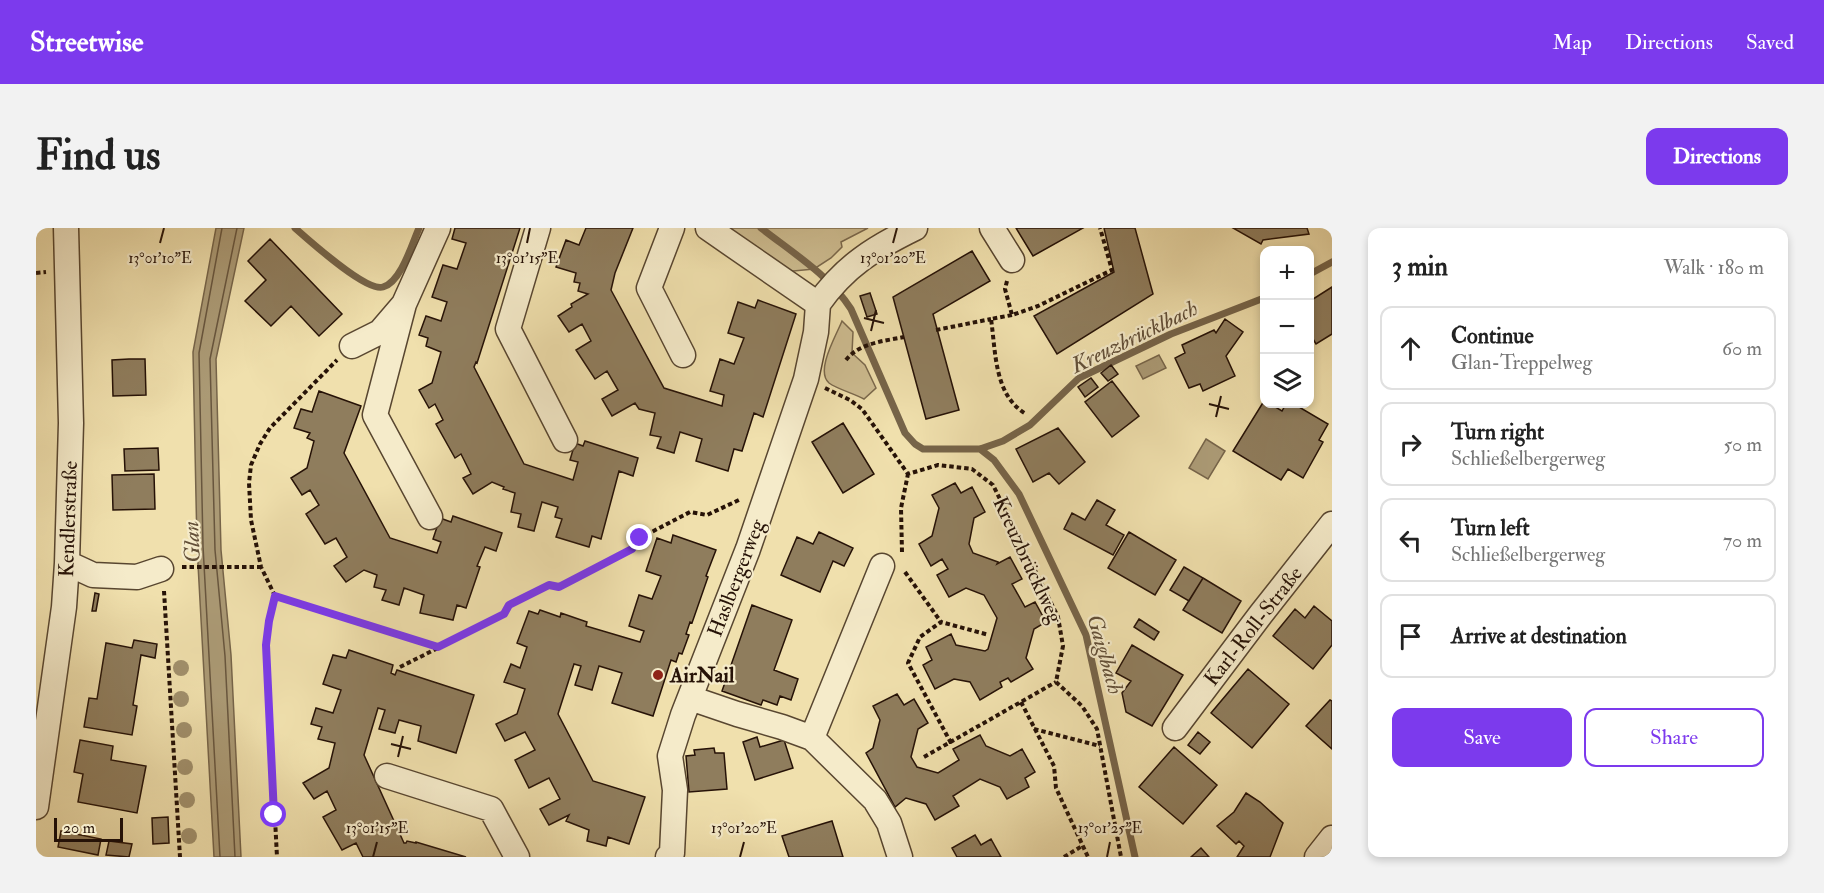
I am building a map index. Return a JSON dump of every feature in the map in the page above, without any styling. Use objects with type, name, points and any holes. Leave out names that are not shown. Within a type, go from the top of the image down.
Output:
[{"type":"street","name":"Kendlerstraße","points":[[36,807],[64,607],[67,563],[71,423],[66,228]]},
{"type":"street","points":[[430,517],[375,415],[404,304],[438,228]]},
{"type":"street","points":[[538,228],[508,329],[565,440]]},
{"type":"street","points":[[672,228],[650,288],[683,355]]},
{"type":"street","points":[[708,228],[795,290],[821,300],[856,261],[879,246],[915,228]]},
{"type":"street","points":[[992,228],[1012,260]]},
{"type":"street","name":"Haslbergerweg","points":[[671,856],[675,790],[670,756],[771,485],[806,379],[821,300]]},
{"type":"street","points":[[352,346],[380,332],[404,304]]},
{"type":"street","name":"Karl-Roll-Straße","points":[[1175,728],[1332,524]]},
{"type":"street","points":[[67,563],[93,575],[137,577],[172,568]]},
{"type":"street","points":[[812,738],[893,565]]},
{"type":"street","points":[[690,698],[812,738],[875,800],[889,823],[900,857]]},
{"type":"street","points":[[387,776],[491,809],[517,857]]},
{"type":"street","points":[[1317,857],[1332,838]]},
{"type":"path","points":[[936,330],[1012,315],[1038,306],[1112,270],[1100,228]]},
{"type":"path","points":[[1012,260],[1005,289],[1012,315]]},
{"type":"path","points":[[991,319],[999,378],[1005,394],[1015,408],[1026,414]]},
{"type":"path","points":[[846,360],[855,352],[876,342],[904,337]]},
{"type":"path","points":[[277,857],[266,645],[275,596],[261,567],[251,520],[249,483],[251,465],[270,428],[352,346]]},
{"type":"path","points":[[806,379],[850,400],[862,409],[908,474],[901,508],[902,553]]},
{"type":"path","name":"Kreuzbrücklweg","points":[[908,474],[938,465],[972,470],[993,485],[1058,617],[1063,646],[1056,682]]},
{"type":"path","points":[[400,667],[504,614],[509,605],[549,585],[559,587],[632,549],[640,538],[690,512],[707,515],[771,485]]},
{"type":"path","points":[[893,565],[905,574],[941,622],[989,634]]},
{"type":"path","points":[[180,857],[165,602],[172,568],[261,567]]},
{"type":"path","points":[[275,596],[438,647]]},
{"type":"path","points":[[941,622],[920,637],[908,663],[951,743]]},
{"type":"path","points":[[924,757],[1056,682],[1082,706],[1097,729],[1121,857]]},
{"type":"path","points":[[1021,702],[1054,766],[1056,788],[1088,857]]},
{"type":"path","points":[[1034,729],[1100,746]]},
{"type":"path","points":[[1064,857],[1082,846]]},
{"type":"shaded area","points":[[716,228],[868,228],[841,242],[842,247],[831,258],[814,269],[783,272],[742,237],[732,240]]},
{"type":"shaded area","points":[[842,321],[853,332],[852,353],[865,365],[876,388],[864,399],[832,385],[825,378],[825,362]]},
{"type":"water","points":[[216,228],[244,228],[216,359],[221,550],[231,655],[241,857],[214,857],[197,546],[193,352]]},
{"type":"water","points":[[1159,355],[1166,368],[1143,379],[1136,366]]},
{"type":"water","points":[[1206,439],[1225,451],[1208,479],[1189,468]]},
{"type":"building","points":[[455,228],[520,228],[474,367],[524,464],[573,480],[578,462],[570,460],[575,443],[583,446],[585,441],[638,458],[633,476],[619,471],[601,539],[592,536],[589,547],[556,537],[562,519],[555,517],[558,507],[542,502],[534,531],[518,527],[521,514],[511,512],[515,493],[492,482],[473,494],[463,478],[471,474],[461,454],[455,458],[436,424],[443,420],[435,404],[429,408],[419,390],[432,383],[441,352],[426,346],[428,338],[419,335],[426,316],[441,321],[447,302],[432,297],[443,265],[457,269],[466,243],[452,239]]},
{"type":"building","points":[[586,228],[633,228],[615,273],[611,290],[664,388],[722,406],[724,395],[710,391],[720,359],[734,364],[744,338],[728,333],[738,302],[755,308],[758,300],[796,314],[763,417],[754,413],[742,451],[734,449],[728,471],[696,461],[702,439],[680,432],[674,453],[657,448],[661,437],[650,435],[655,413],[639,409],[635,403],[612,416],[602,399],[618,390],[607,371],[595,379],[576,350],[591,341],[582,324],[569,332],[558,316],[572,307],[571,304],[588,294],[578,291],[580,283],[574,282],[576,273],[556,267],[566,240],[579,245]]},
{"type":"building","points":[[1016,228],[1083,228],[1033,256]]},
{"type":"building","points":[[1104,228],[1135,228],[1153,294],[1057,354],[1034,316],[1114,272]]},
{"type":"building","points":[[1233,228],[1307,228],[1309,234],[1263,240],[1261,244]]},
{"type":"building","points":[[270,239],[342,314],[319,336],[291,306],[271,326],[245,301],[266,280],[248,261]]},
{"type":"building","points":[[972,251],[990,281],[933,314],[959,410],[926,419],[893,297]]},
{"type":"building","points":[[1332,287],[1332,334],[1316,344],[1314,341],[1314,298]]},
{"type":"building","points":[[870,293],[877,314],[867,317],[860,296]]},
{"type":"building","points":[[1225,319],[1243,332],[1226,356],[1235,376],[1203,391],[1200,384],[1189,388],[1175,358],[1185,353],[1182,345],[1214,330],[1216,333]]},
{"type":"building","points":[[145,359],[146,395],[113,396],[112,360]]},
{"type":"building","points":[[1111,365],[1118,374],[1108,381],[1101,373]]},
{"type":"building","points":[[1091,378],[1098,387],[1085,397],[1078,387]]},
{"type":"building","points":[[1112,381],[1139,416],[1112,437],[1085,402]]},
{"type":"building","points":[[319,391],[361,406],[344,453],[390,538],[437,553],[441,542],[433,539],[440,518],[451,522],[453,516],[502,533],[496,551],[485,547],[477,566],[480,567],[466,608],[457,605],[453,620],[420,613],[424,595],[404,588],[399,605],[382,600],[386,590],[374,587],[377,575],[364,570],[346,582],[334,566],[347,557],[336,538],[325,544],[306,514],[319,505],[310,490],[302,495],[291,478],[307,468],[314,441],[307,438],[310,433],[294,428],[301,409],[312,412]]},
{"type":"building","points":[[1260,407],[1277,408],[1282,411],[1284,408],[1301,408],[1328,424],[1319,440],[1323,442],[1303,478],[1288,469],[1281,480],[1233,451]]},
{"type":"building","points":[[843,423],[874,474],[843,493],[812,442]]},
{"type":"building","points":[[1058,428],[1085,462],[1059,484],[1049,473],[1033,482],[1016,449]]},
{"type":"building","points":[[158,448],[159,470],[125,471],[124,449]]},
{"type":"building","points":[[154,474],[155,509],[113,510],[112,475]]},
{"type":"building","points":[[955,483],[961,493],[972,487],[985,512],[974,518],[969,544],[973,553],[998,562],[997,564],[1010,557],[1022,579],[1012,584],[1025,607],[1035,602],[1046,622],[1034,629],[1026,658],[1033,669],[1011,682],[1008,678],[1000,682],[1002,687],[980,700],[970,682],[954,679],[935,689],[923,665],[932,660],[926,647],[951,634],[956,645],[985,651],[988,649],[997,618],[984,595],[966,588],[949,597],[937,575],[948,569],[942,559],[931,566],[919,544],[932,536],[939,508],[932,495]]},
{"type":"building","points":[[1097,500],[1115,510],[1106,525],[1124,535],[1113,555],[1064,529],[1072,513],[1085,520]]},
{"type":"building","points":[[819,532],[853,548],[844,566],[833,561],[820,592],[781,575],[797,537],[813,544]]},
{"type":"building","points":[[1129,532],[1176,560],[1155,595],[1108,568]]},
{"type":"building","points":[[673,535],[716,550],[692,623],[690,622],[686,634],[689,635],[682,654],[679,653],[676,662],[671,660],[653,716],[612,703],[622,673],[599,666],[592,690],[575,685],[581,666],[574,664],[558,714],[593,781],[645,797],[629,844],[608,837],[606,846],[587,841],[589,830],[566,821],[569,815],[549,825],[540,809],[560,799],[549,778],[529,788],[515,760],[535,750],[525,732],[505,741],[496,724],[517,714],[525,689],[504,682],[511,664],[520,668],[527,647],[517,643],[529,611],[538,614],[540,610],[560,617],[561,613],[587,622],[586,626],[640,642],[644,631],[629,626],[639,595],[652,599],[661,576],[646,571],[657,538],[671,543]]},
{"type":"building","points":[[1184,567],[1203,578],[1189,601],[1170,590]]},
{"type":"building","points":[[1203,578],[1241,601],[1222,633],[1183,610]]},
{"type":"building","points":[[95,593],[99,594],[96,611],[92,611]]},
{"type":"building","points":[[752,605],[792,620],[774,670],[798,679],[791,700],[780,696],[777,705],[763,700],[761,705],[722,691]]},
{"type":"building","points":[[1314,606],[1332,621],[1332,645],[1313,669],[1273,636],[1295,609],[1305,618]]},
{"type":"building","points":[[1139,619],[1159,632],[1154,640],[1134,627]]},
{"type":"building","points":[[134,640],[157,644],[155,658],[141,655],[133,705],[137,706],[132,735],[84,727],[89,698],[97,699],[106,643],[132,648]]},
{"type":"building","points":[[1132,645],[1183,675],[1152,726],[1126,712],[1122,693],[1131,681],[1116,673]]},
{"type":"building","points":[[349,650],[393,665],[391,673],[395,675],[397,670],[474,695],[456,753],[418,741],[421,726],[399,720],[395,733],[379,729],[385,710],[378,708],[364,755],[404,843],[416,842],[466,857],[363,857],[356,843],[342,850],[323,817],[336,810],[327,791],[314,799],[303,783],[329,768],[335,743],[318,739],[322,727],[311,724],[316,708],[333,713],[341,690],[323,684],[333,655],[346,658]]},
{"type":"building","points":[[1248,669],[1289,704],[1252,748],[1211,713]]},
{"type":"building","points":[[897,694],[904,705],[914,699],[928,723],[918,729],[911,757],[917,767],[938,773],[959,760],[953,749],[980,735],[986,746],[1010,756],[1022,749],[1035,772],[1025,778],[1029,787],[1007,799],[1000,787],[980,779],[953,796],[959,806],[935,820],[926,804],[906,798],[895,807],[866,753],[873,748],[880,720],[873,706]]},
{"type":"building","points":[[1330,700],[1332,701],[1332,749],[1306,726]]},
{"type":"building","points":[[1198,732],[1210,742],[1200,754],[1188,745]]},
{"type":"building","points":[[757,737],[760,747],[784,740],[793,768],[755,780],[743,742]]},
{"type":"building","points":[[80,740],[113,746],[111,760],[146,766],[137,813],[78,802],[83,774],[74,772]]},
{"type":"building","points":[[1174,747],[1217,785],[1183,824],[1139,787]]},
{"type":"building","points":[[714,748],[715,753],[724,753],[727,789],[689,792],[686,756],[695,755],[694,750]]},
{"type":"building","points":[[1246,793],[1260,802],[1283,823],[1270,857],[1237,857],[1244,846],[1239,841],[1236,844],[1217,826],[1234,812]]},
{"type":"building","points":[[168,817],[169,843],[153,844],[152,818]]},
{"type":"building","points":[[832,821],[843,857],[789,857],[782,836]]},
{"type":"building","points":[[61,831],[101,839],[98,855],[58,847]]},
{"type":"building","points":[[975,835],[981,845],[991,839],[1001,857],[957,857],[952,848]]},
{"type":"building","points":[[109,841],[132,844],[129,857],[106,855]]},
{"type":"building","points":[[1201,848],[1209,857],[1191,857]]},
{"type":"waterway","name":"Kreuzbrücklbach","points":[[295,228],[352,274],[364,282],[383,287],[389,284],[400,270],[419,228]]},
{"type":"waterway","name":"Kreuzbrücklbach","points":[[761,228],[810,265],[851,309],[905,433],[923,449],[980,449],[1003,441],[1030,425],[1079,378],[1171,334],[1260,300]]},
{"type":"waterway","name":"Kreuzbrücklbach","points":[[1314,272],[1332,262]]},
{"type":"waterway","name":"Gaiglbach","points":[[980,449],[994,460],[1019,494],[1086,635],[1135,857]]},
{"type":"place","name":"AirNail","points":[[658,675]]},
{"type":"route","points":[[274,815],[266,645],[275,596],[438,647],[504,614],[509,605],[549,585],[559,587],[632,549],[640,538]]},
{"type":"water label","name":"Glan","points":[[191,542]]}]
